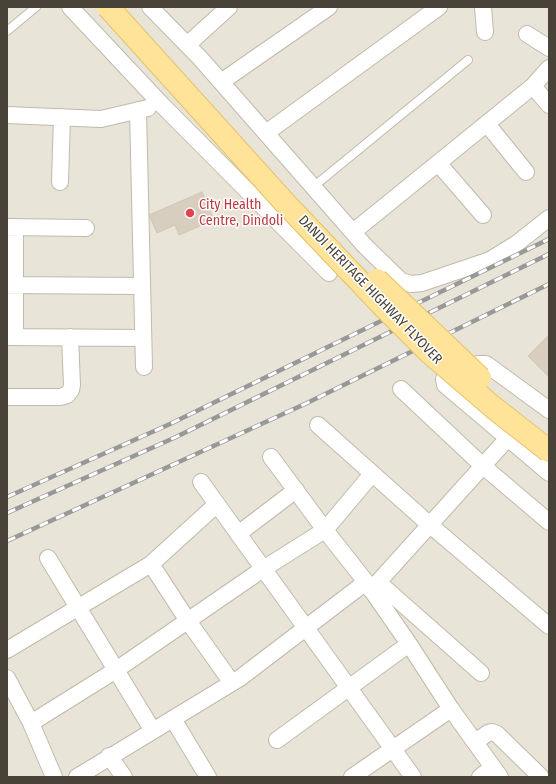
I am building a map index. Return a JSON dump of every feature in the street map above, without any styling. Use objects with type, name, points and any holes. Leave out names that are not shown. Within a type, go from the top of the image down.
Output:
[{"type":"main road","name":"DANDI HERITAGE HIGHWAY FLYOVER","points":[[108,7],[286,204],[383,306],[436,358],[494,408],[549,451]]},
{"type":"main road","name":"DANDI HERITAGE HIGHWAY FLYOVER","points":[[123,7],[373,276],[482,380],[549,435]]},
{"type":"street","points":[[70,7],[162,105],[329,273]]},
{"type":"street","points":[[150,7],[221,82],[365,246],[397,278],[411,284],[422,283],[490,260],[516,244],[549,218]]},
{"type":"street","points":[[187,45],[229,7]]},
{"type":"street","points":[[221,82],[329,7]]},
{"type":"street","points":[[266,133],[439,7]]},
{"type":"street","points":[[483,7],[485,32]]},
{"type":"street","points":[[527,34],[549,48]]},
{"type":"street","points":[[353,232],[533,86],[549,68]]},
{"type":"street","points":[[533,86],[549,105]]},
{"type":"street","points":[[7,115],[101,118],[162,105]]},
{"type":"street","points":[[138,110],[144,367]]},
{"type":"street","points":[[60,182],[62,117]]},
{"type":"street","points":[[487,124],[526,172]]},
{"type":"street","points":[[438,163],[483,215]]},
{"type":"street","points":[[86,228],[11,227],[11,337],[143,338]]},
{"type":"street","points":[[11,285],[142,286]]},
{"type":"street","points":[[7,397],[60,397],[67,395],[71,390],[72,384],[70,337]]},
{"type":"street","points":[[549,410],[486,364],[478,364],[445,376],[444,379],[445,385],[549,473]]},
{"type":"street","points":[[401,389],[483,466],[549,522]]},
{"type":"street","points":[[318,425],[430,525],[549,626]]},
{"type":"street","points":[[77,777],[109,756],[232,683],[307,627],[372,585],[430,525],[508,438]]},
{"type":"street","points":[[271,457],[324,530],[372,585],[451,709],[496,772],[480,777]]},
{"type":"street","points":[[31,723],[116,670],[263,569],[324,530],[372,474]]},
{"type":"street","points":[[201,482],[263,569],[307,627],[413,777]]},
{"type":"street","points":[[238,534],[296,490]]},
{"type":"street","points":[[7,650],[152,564],[217,504]]},
{"type":"street","points":[[48,558],[153,731]]},
{"type":"street","points":[[152,564],[188,621],[232,683]]},
{"type":"street","points":[[372,585],[481,673]]},
{"type":"street","points":[[277,740],[409,644]]},
{"type":"street","points":[[7,678],[31,723],[54,777]]},
{"type":"street","points":[[352,777],[451,709]]},
{"type":"street","points":[[173,718],[208,777]]},
{"type":"street","points":[[474,742],[488,733],[492,732],[497,734],[541,777]]},
{"type":"street","points":[[109,756],[124,777]]},
{"type":"lane","points":[[7,31],[36,7]]},
{"type":"lane","points":[[313,187],[468,60]]},
{"type":"shaded area","points":[[7,7],[549,7],[549,777],[7,777]]},
{"type":"building","points":[[202,192],[214,220],[179,235],[175,225],[157,233],[149,215]]},
{"type":"building","points":[[549,335],[549,377],[528,356]]},
{"type":"railway","points":[[7,497],[170,424],[549,239]]},
{"type":"railway","points":[[7,513],[176,437],[549,254]]},
{"type":"railway","points":[[7,541],[307,403],[549,284]]},
{"type":"place","name":"City Health Centre, Dindoli","points":[[190,213]]}]
